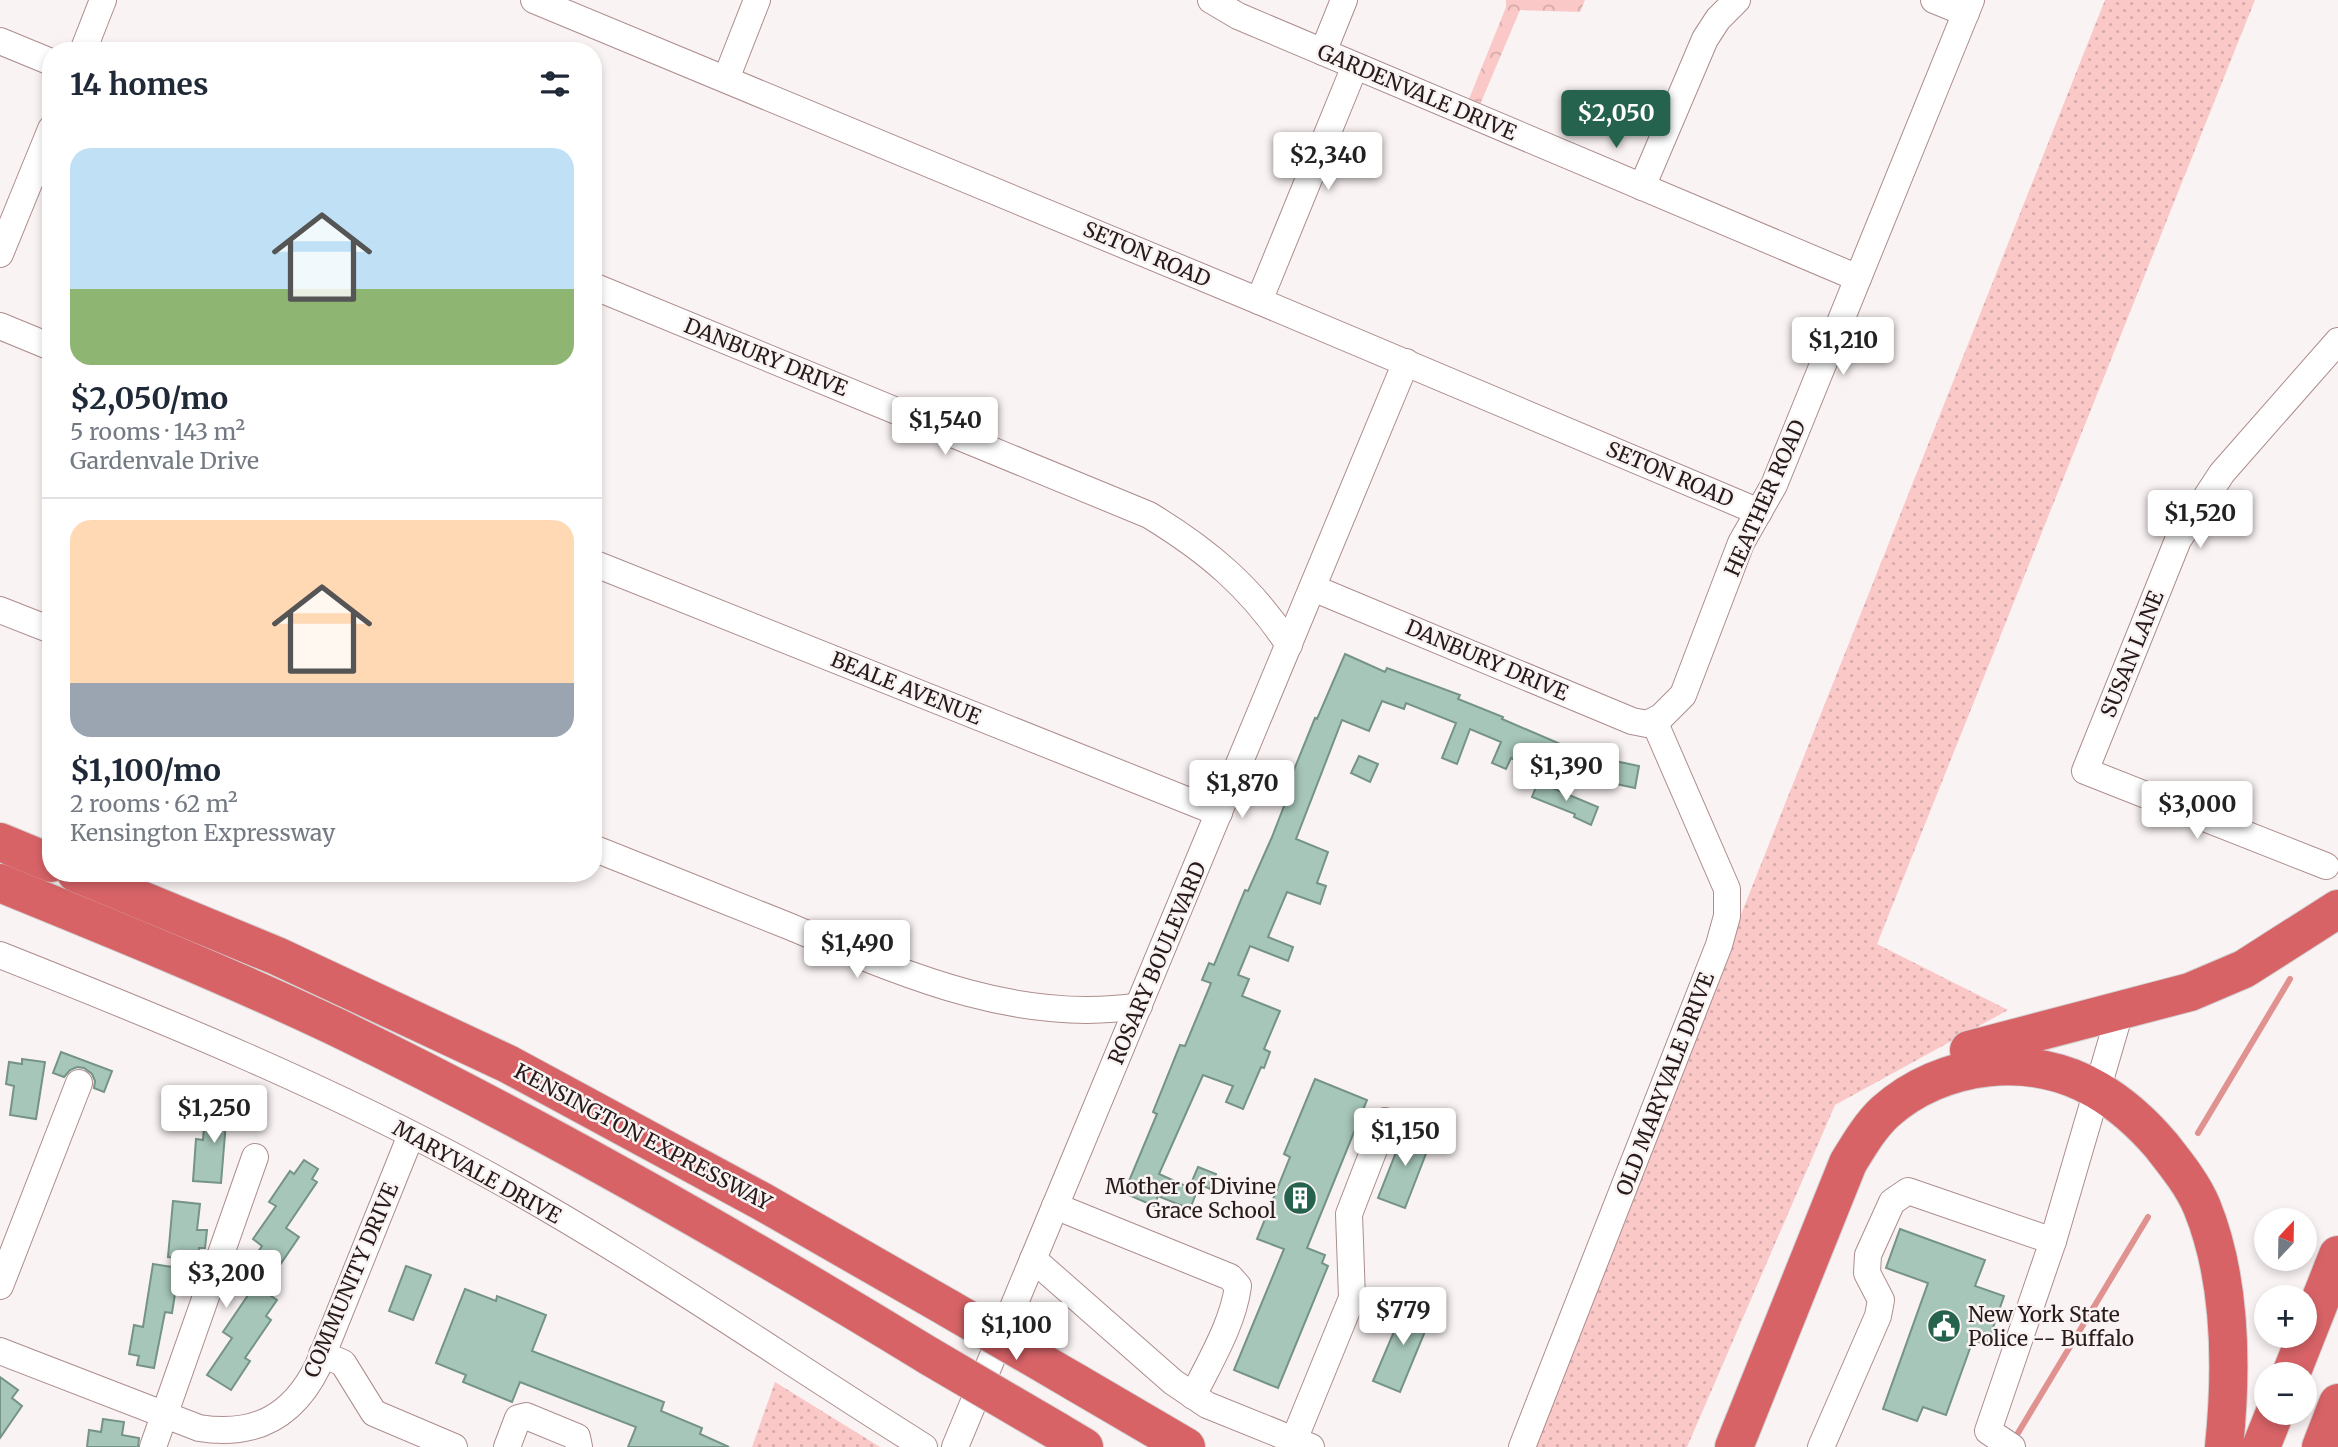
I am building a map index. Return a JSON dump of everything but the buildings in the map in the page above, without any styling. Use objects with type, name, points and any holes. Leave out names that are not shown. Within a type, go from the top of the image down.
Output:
[{"type":"highway","points":[[0,842],[42,859]]},
{"type":"highway","name":"KENSINGTON EXPRESSWAY","points":[[98,882],[277,956],[508,1064],[763,1202],[1186,1447]]},
{"type":"highway","name":"KENSINGTON EXPRESSWAY","points":[[0,883],[247,986],[498,1109],[692,1215],[1071,1439]]},
{"type":"highway","points":[[1714,1447],[1837,1152],[1849,1130],[1869,1105],[1890,1087],[1917,1070],[1949,1055],[2190,992],[2244,969],[2338,909]]},
{"type":"highway","points":[[1734,1447],[1848,1163],[1868,1131],[1885,1112],[1925,1085],[1951,1074],[1985,1067],[2017,1065],[2051,1071],[2097,1089],[2122,1106],[2152,1135],[2177,1166],[2201,1205],[2215,1245],[2222,1284],[2227,1365],[2224,1447]]},
{"type":"highway","points":[[2296,1362],[2338,1255]]},
{"type":"highway","points":[[2321,1447],[2338,1403]]},
{"type":"highway","points":[[2261,1447],[2270,1425]]},
{"type":"street","points":[[87,42],[103,0]]},
{"type":"street","name":"SETON ROAD","points":[[534,0],[1406,362],[1759,512]]},
{"type":"street","points":[[726,79],[757,0]]},
{"type":"street","name":"GARDENVALE DRIVE","points":[[1211,0],[1238,16],[1858,278]]},
{"type":"street","points":[[1323,52],[1344,0]]},
{"type":"street","points":[[1642,187],[1705,39],[1718,19],[1737,0]]},
{"type":"street","points":[[1934,0],[1969,7]]},
{"type":"street","name":"HEATHER ROAD","points":[[1657,719],[1683,695],[1741,543],[1774,485],[1969,7]]},
{"type":"street","points":[[0,41],[42,58]]},
{"type":"street","points":[[1259,301],[1355,66]]},
{"type":"street","points":[[0,254],[42,151]]},
{"type":"street","name":"DANBURY DRIVE","points":[[602,290],[1149,515],[1218,563],[1248,590],[1274,621],[1289,645]]},
{"type":"street","points":[[0,326],[42,343]]},
{"type":"street","name":"SUSAN LANE","points":[[2326,866],[2085,771],[2178,540],[2222,473],[2338,341]]},
{"type":"street","name":"ROSARY BOULEVARD","points":[[955,1447],[1406,362]]},
{"type":"street","name":"BEALE AVENUE","points":[[602,567],[1219,813]]},
{"type":"street","name":"DANBURY DRIVE","points":[[1313,588],[1632,720],[1647,724],[1657,719]]},
{"type":"street","points":[[0,610],[42,626]]},
{"type":"street","name":"OLD MARYVALE DRIVE","points":[[1522,1447],[1719,945],[1727,916],[1727,889],[1657,719]]},
{"type":"street","points":[[602,852],[937,985],[1035,1007],[1098,1010],[1139,1006]]},
{"type":"street","name":"MARYVALE DRIVE","points":[[0,955],[222,1045],[486,1173],[626,1257],[924,1447]]},
{"type":"street","points":[[2012,1447],[1983,1439],[2053,1241],[2119,1012]]},
{"type":"street","points":[[0,1286],[79,1083]]},
{"type":"street","points":[[1033,1259],[1173,1382],[1193,1396],[1207,1405],[1302,1444],[1352,1298],[1349,1214],[1385,1121]]},
{"type":"street","name":"COMMUNITY DRIVE","points":[[0,1351],[200,1428],[240,1430],[260,1425],[278,1416],[294,1403],[309,1384],[411,1135]]},
{"type":"street","points":[[153,1447],[255,1157]]},
{"type":"street","points":[[1821,1447],[1878,1316],[1881,1300],[1867,1273],[1868,1255],[1892,1202],[1908,1191],[2053,1241]]},
{"type":"street","points":[[1055,1206],[1230,1277],[1238,1286],[1227,1323],[1193,1396]]},
{"type":"street","points":[[322,1354],[342,1363],[374,1413],[454,1447]]},
{"type":"street","points":[[507,1447],[518,1418],[526,1416],[577,1437],[579,1447]]},
{"type":"green space","points":[[1506,0],[1585,0],[1580,12],[1520,10],[1479,107],[1467,104],[1506,7]]},
{"type":"green space","points":[[2105,0],[2255,0],[1877,944],[2008,1010],[1835,1105],[1687,1447],[1529,1447]]},
{"type":"green space","points":[[775,1382],[880,1447],[752,1447]]},
{"type":"waterway","points":[[2198,1133],[2290,979]]},
{"type":"waterway","points":[[2018,1433],[2148,1217]]},
{"type":"place","name":"Mother of Divine Grace School","points":[[1300,1198]]},
{"type":"place","name":"New York State Police -- Buffalo","points":[[1944,1326]]}]
